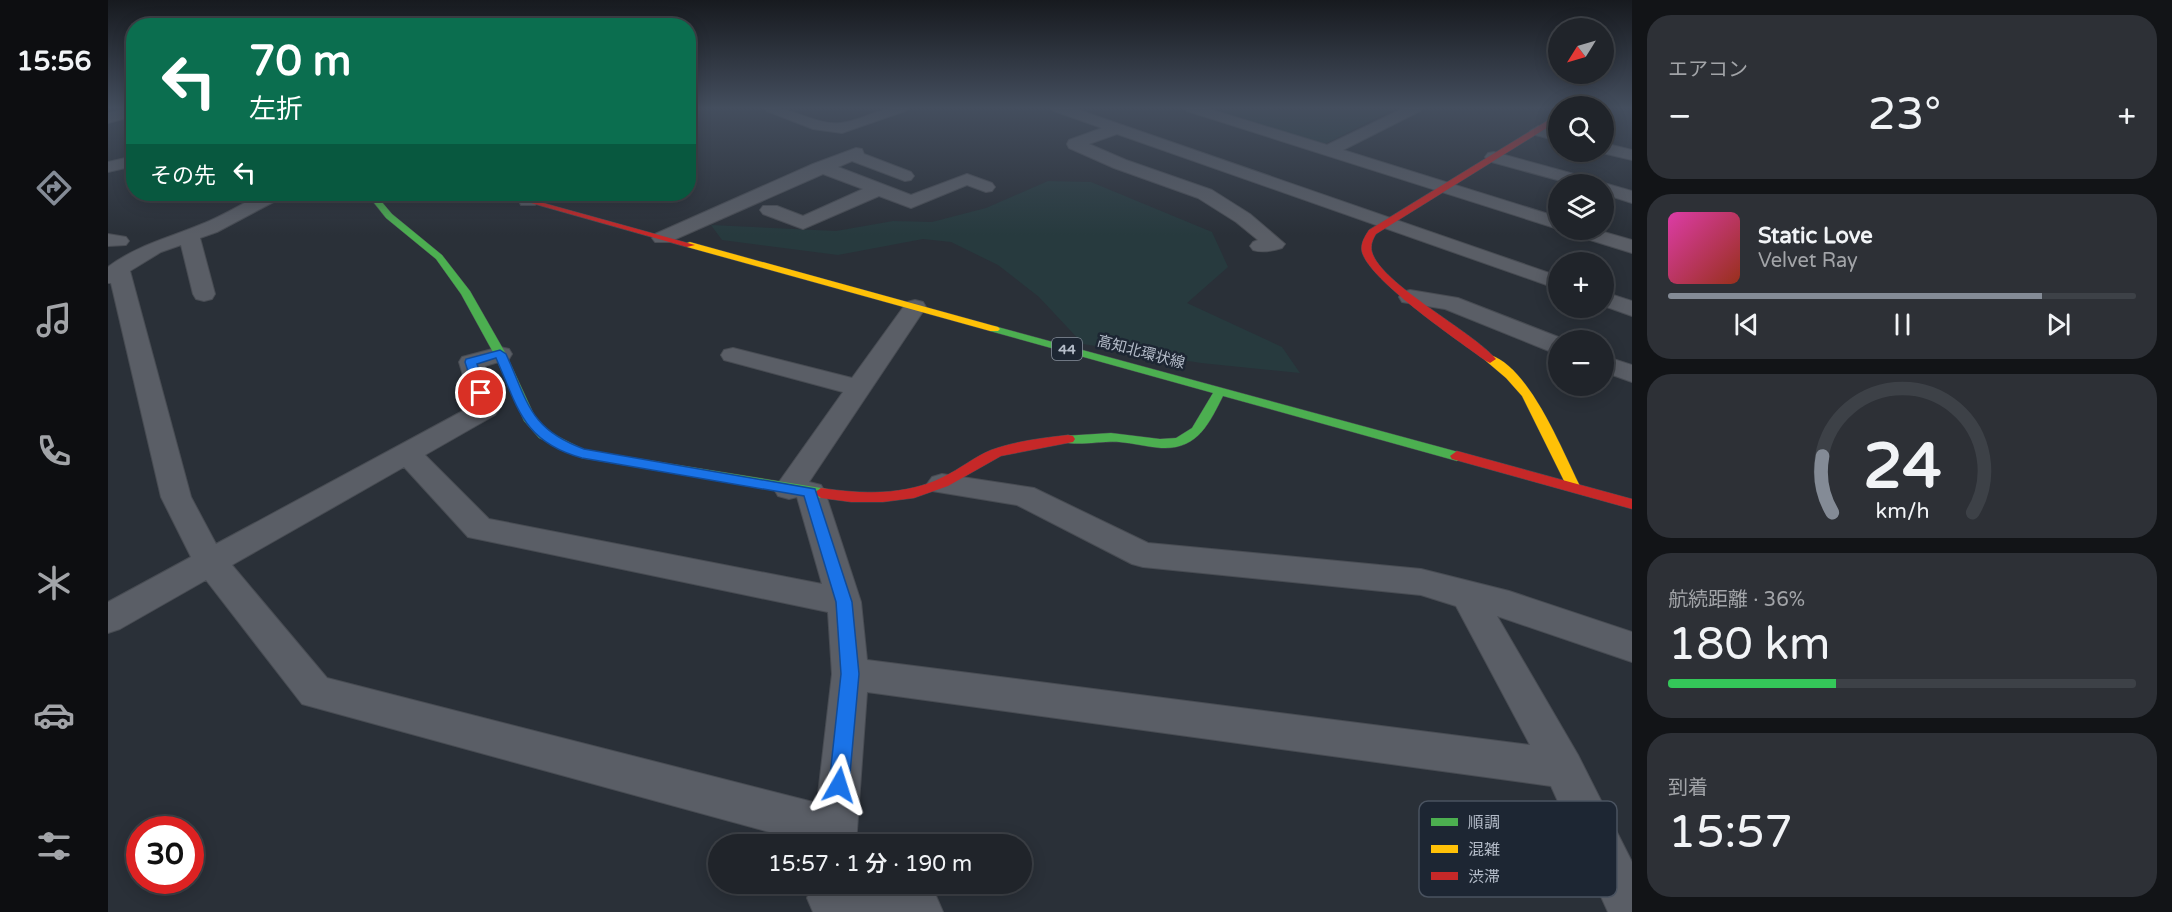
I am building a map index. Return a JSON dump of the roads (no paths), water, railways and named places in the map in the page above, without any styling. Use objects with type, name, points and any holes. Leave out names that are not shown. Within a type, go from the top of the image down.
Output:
[{"type":"street","points":[[1090,151],[1120,164],[1205,194],[1243,218],[1275,244],[1260,246]]},
{"type":"street","points":[[1182,151],[1548,279]]},
{"type":"street","points":[[1330,151],[1548,220]]},
{"type":"street","points":[[1506,151],[1372,232],[1365,248],[1370,260],[1384,276],[1510,375],[1528,395],[1574,488]]},
{"type":"street","points":[[1614,151],[1632,155]]},
{"type":"street","points":[[662,238],[854,154],[905,176]]},
{"type":"street","points":[[1494,158],[1553,174]]},
{"type":"street","points":[[108,167],[126,163]]},
{"type":"street","points":[[819,168],[836,172],[911,202],[967,179],[986,187]]},
{"type":"street","points":[[770,210],[803,223],[879,189]]},
{"type":"street","points":[[1614,191],[1632,196]]},
{"type":"street","points":[[261,201],[210,228],[147,251],[113,257],[176,496],[210,562],[315,692],[823,834]]},
{"type":"street","points":[[377,201],[389,216],[439,257],[466,293],[500,354],[530,421],[544,435],[582,454],[848,498],[898,496],[942,484],[988,457],[1027,445],[1085,438],[1126,438],[1159,443],[1179,443],[1194,434],[1220,391]]},
{"type":"street","name":"高知北環状線","points":[[547,201],[662,238],[1632,504]]},
{"type":"street","points":[[189,235],[204,294]]},
{"type":"street","points":[[1610,240],[1632,247]]},
{"type":"street","points":[[1410,297],[1450,303],[1548,342]]},
{"type":"street","points":[[1614,303],[1632,309]]},
{"type":"street","points":[[799,490],[859,388],[915,307]]},
{"type":"street","points":[[108,619],[486,409],[471,362],[500,354]]},
{"type":"street","points":[[733,355],[859,388]]},
{"type":"street","points":[[1614,367],[1632,374]]},
{"type":"street","points":[[407,453],[478,529],[844,602]]},
{"type":"street","points":[[942,484],[1023,495],[1143,555],[1421,582],[1509,605],[1632,647]]},
{"type":"street","points":[[799,490],[844,602],[850,674],[834,834]]},
{"type":"street","points":[[1468,596],[1579,801]]},
{"type":"street","points":[[850,674],[1564,769]]},
{"type":"street","points":[[1617,881],[1630,912]]},
{"type":"street","points":[[830,898],[920,912]]}]
